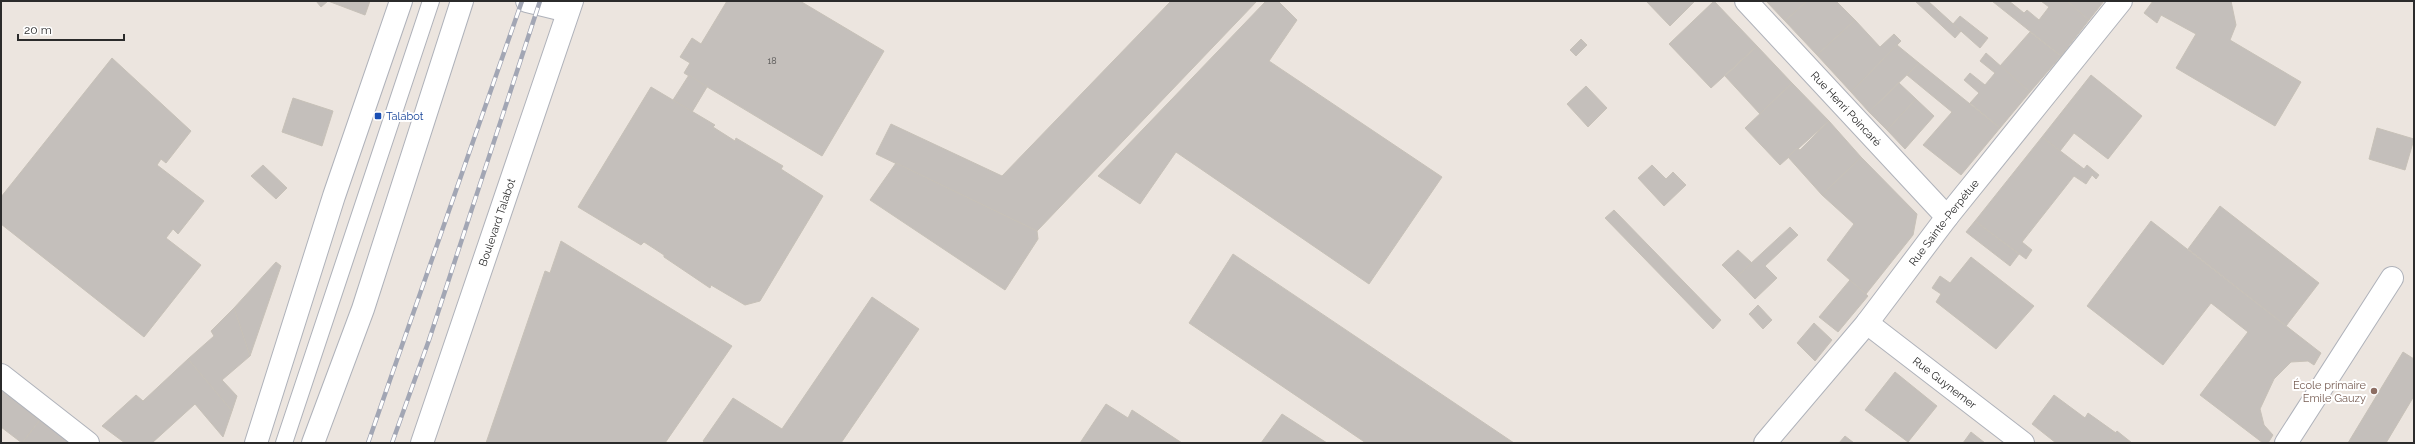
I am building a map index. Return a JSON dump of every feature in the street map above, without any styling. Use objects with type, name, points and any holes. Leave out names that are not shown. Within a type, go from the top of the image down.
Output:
[{"type":"street","points":[[256,443],[334,196],[401,1]]},
{"type":"street","points":[[313,443],[363,309],[462,1]]},
{"type":"street","points":[[527,1],[570,6]]},
{"type":"street","name":"Rue Henri Poincaré","points":[[1746,1],[1948,217]]},
{"type":"street","name":"Rue Sainte-Perpétue","points":[[1765,443],[1867,323],[1948,217],[2121,1]]},
{"type":"street","name":"Boulevard Talabot","points":[[422,443],[570,6]]},
{"type":"street","points":[[2286,443],[2392,278]]},
{"type":"street","name":"Rue Guynemer","points":[[1867,323],[2022,443]]},
{"type":"street","points":[[1,375],[88,443]]},
{"type":"lane","points":[[284,443],[431,1]]},
{"type":"building","points":[[316,1],[328,1],[321,7]]},
{"type":"building","points":[[328,1],[370,1],[365,15]]},
{"type":"building","points":[[727,1],[800,1],[884,51],[822,156],[684,73],[690,63],[680,57],[692,38],[701,44]]},
{"type":"building","points":[[1171,1],[1257,1],[1037,231],[876,154],[891,124],[1002,176]]},
{"type":"building","points":[[1266,1],[1278,1],[1297,20],[1269,61],[1442,177],[1369,284],[1176,152],[1140,204],[1098,176]]},
{"type":"building","points":[[1646,1],[1695,1],[1670,26]]},
{"type":"building","points":[[1714,1],[1757,46],[1711,88],[1669,44]]},
{"type":"building","points":[[1766,1],[1807,1],[1785,21]]},
{"type":"building","points":[[1807,1],[1836,1],[1855,20],[1817,55],[1785,21]]},
{"type":"building","points":[[1915,1],[1928,1],[1961,31],[1955,38]]},
{"type":"building","points":[[1992,1],[2009,1],[2024,13],[2027,10],[2039,20],[2049,7],[2041,1],[2067,1],[2089,20],[2061,56]]},
{"type":"building","points":[[2067,1],[2104,1],[2089,20]]},
{"type":"building","points":[[2153,1],[2231,1],[2236,25],[2230,40],[2301,82],[2275,126],[2176,68],[2196,34],[2161,15],[2157,23],[2144,13]]},
{"type":"building","points":[[1960,16],[1988,38],[1980,48],[1953,24]]},
{"type":"building","points":[[1855,20],[1880,47],[1894,34],[1901,41],[1851,92],[1817,55]]},
{"type":"building","points":[[2030,32],[2061,56],[2030,92],[2000,66]]},
{"type":"building","points":[[1581,39],[1587,45],[1576,56],[1570,50]]},
{"type":"building","points":[[1897,45],[1919,63],[1869,112],[1851,92]]},
{"type":"building","points":[[1757,46],[1792,83],[1760,114],[1725,76]]},
{"type":"building","points":[[1986,53],[2030,92],[2000,128],[1970,103],[1979,93],[1964,80],[1970,73],[1985,85],[1995,73],[1980,61]]},
{"type":"building","points":[[112,58],[191,131],[166,163],[161,159],[157,165],[204,201],[178,234],[173,229],[166,238],[201,265],[144,337],[1,224],[1,197]]},
{"type":"building","points":[[1919,63],[2000,128],[1961,175],[1923,145],[1952,112],[1907,75]]},
{"type":"building","points":[[689,75],[707,87],[692,112],[673,100]]},
{"type":"building","points":[[2091,75],[2142,116],[2108,159],[2074,133],[2060,151],[2042,137]]},
{"type":"building","points":[[1792,83],[1829,121],[1780,165],[1745,128]]},
{"type":"building","points":[[1899,83],[1916,99],[1887,130],[1869,112]]},
{"type":"building","points":[[1586,86],[1607,108],[1588,127],[1567,104]]},
{"type":"building","points":[[651,87],[715,125],[713,127],[735,141],[736,138],[783,166],[781,169],[823,196],[760,301],[745,305],[711,285],[710,288],[644,242],[641,245],[578,207]]},
{"type":"building","points":[[293,98],[333,111],[322,146],[282,132]]},
{"type":"building","points":[[1916,99],[1934,116],[1905,149],[1887,130]]},
{"type":"building","points":[[1829,121],[1861,157],[1822,195],[1788,157],[1797,148],[1800,150]]},
{"type":"building","points":[[2377,128],[2414,139],[2405,170],[2369,159]]},
{"type":"building","points":[[2042,137],[2084,169],[2087,165],[2099,175],[2096,179],[2092,175],[2086,184],[2074,176],[2022,242],[2032,250],[2026,259],[1975,221]]},
{"type":"building","points":[[1861,157],[1917,214],[1913,235],[1866,294],[1827,260],[1854,224],[1822,195]]},
{"type":"building","points":[[896,163],[1037,231],[1038,239],[1005,290],[870,200]]},
{"type":"building","points":[[263,165],[287,188],[276,199],[251,176]]},
{"type":"building","points":[[1652,165],[1666,179],[1673,172],[1686,185],[1664,206],[1638,178]]},
{"type":"building","points":[[2220,206],[2319,283],[2286,326],[2188,249]]},
{"type":"building","points":[[1614,210],[1721,320],[1713,329],[1605,218]]},
{"type":"building","points":[[1975,221],[2019,254],[2010,266],[1966,232]]},
{"type":"building","points":[[2151,221],[2321,353],[2314,365],[2308,361],[2291,362],[2274,379],[2260,409],[2264,425],[2273,435],[2268,443],[2263,443],[2200,395],[2248,332],[2211,303],[2163,365],[2087,306]]},
{"type":"building","points":[[1790,227],[1798,235],[1765,266],[1777,278],[1755,299],[1735,278]]},
{"type":"building","points":[[561,241],[732,346],[665,443],[486,443],[545,271],[550,273]]},
{"type":"building","points":[[1738,250],[1752,263],[1735,278],[1722,265]]},
{"type":"building","points":[[1233,254],[1514,443],[1366,443],[1189,323]]},
{"type":"building","points":[[1971,257],[2034,306],[1996,349],[1936,302],[1941,294],[1932,288],[1940,276],[1950,283]]},
{"type":"building","points":[[276,262],[281,266],[250,356],[234,308]]},
{"type":"building","points":[[1850,280],[1868,296],[1838,332],[1819,317]]},
{"type":"building","points":[[872,297],[919,329],[841,443],[706,443],[703,441],[733,398],[782,429]]},
{"type":"building","points":[[1758,305],[1772,320],[1763,329],[1749,314]]},
{"type":"building","points":[[234,308],[250,356],[222,380],[237,396],[232,411],[188,359],[214,336],[211,331]]},
{"type":"building","points":[[1814,323],[1832,340],[1815,361],[1797,343]]},
{"type":"building","points":[[2403,352],[2414,359],[2414,396],[2386,443],[2348,443]]},
{"type":"building","points":[[188,359],[232,411],[223,437],[195,404],[152,443],[125,443],[102,426],[136,395],[143,401]]},
{"type":"building","points":[[1895,372],[1937,406],[1908,442],[1865,410]]},
{"type":"building","points":[[1,390],[40,420],[22,443],[1,427]]},
{"type":"building","points":[[2054,395],[2085,418],[2088,413],[2116,433],[2108,443],[2056,443],[2032,424]]},
{"type":"building","points":[[1106,404],[1128,418],[1132,410],[1182,443],[1080,443]]},
{"type":"building","points":[[1282,414],[1327,443],[1261,443]]},
{"type":"building","points":[[40,420],[70,443],[22,443]]},
{"type":"building","points":[[2117,431],[2132,443],[2108,443]]},
{"type":"building","points":[[1971,432],[1985,443],[1963,443]]},
{"type":"building","points":[[1845,436],[1854,443],[1839,443]]},
{"type":"railway","points":[[368,443],[522,1]]},
{"type":"railway","points":[[392,443],[429,340],[540,1]]},
{"type":"place","name":"Talabot","points":[[378,116]]},
{"type":"place","name":"École primaire Emile Gauzy","points":[[2374,391]]}]
